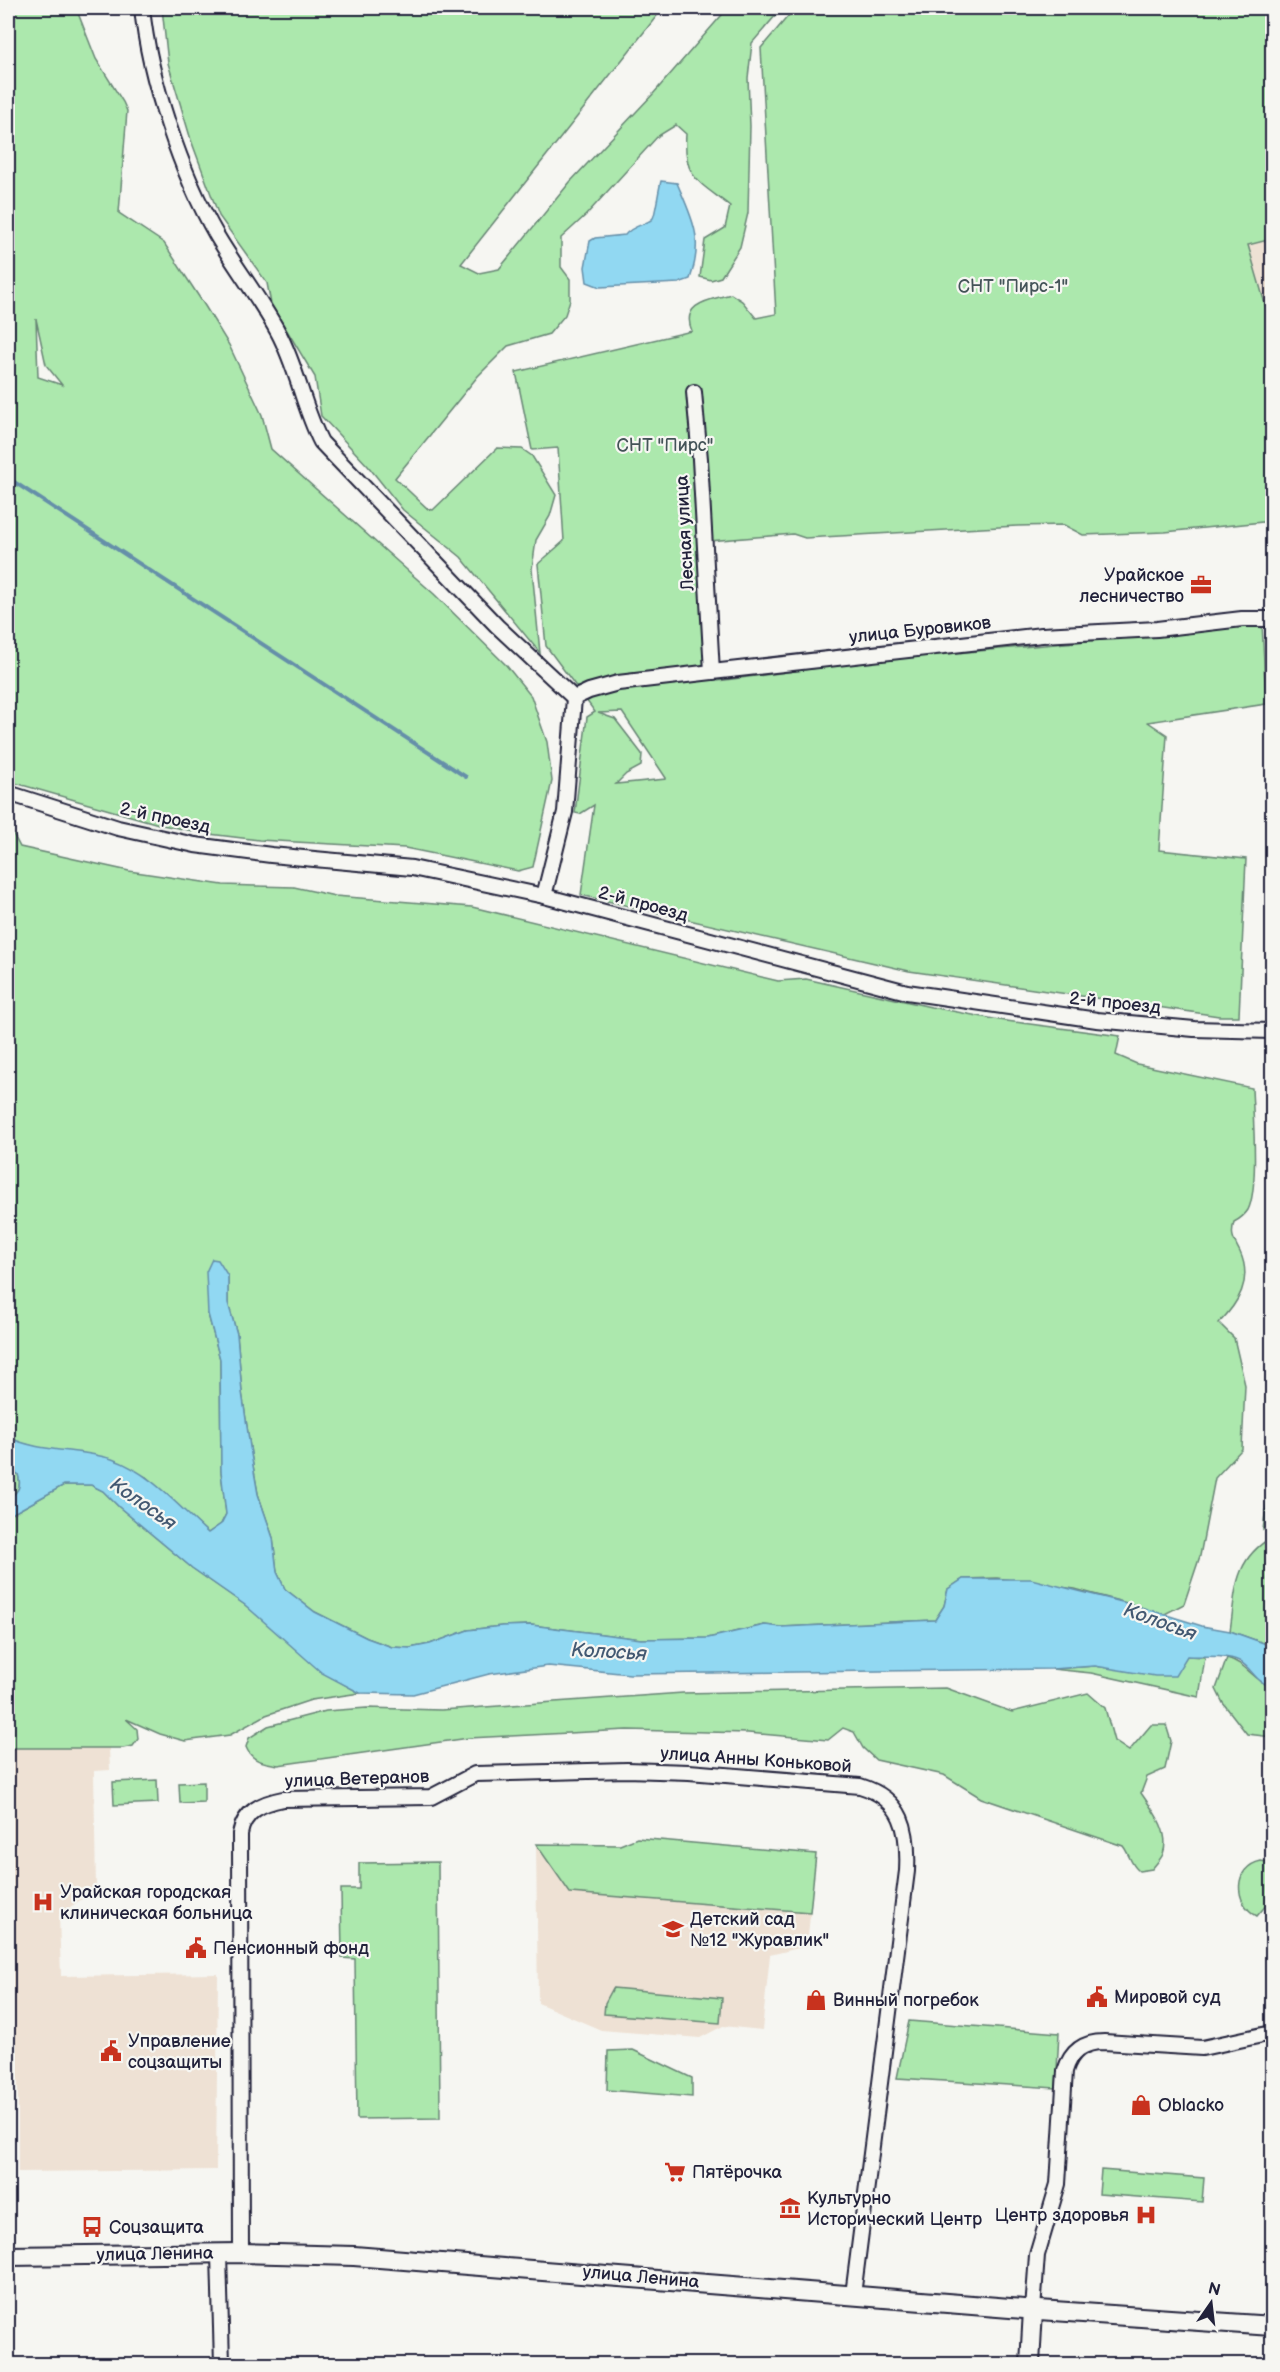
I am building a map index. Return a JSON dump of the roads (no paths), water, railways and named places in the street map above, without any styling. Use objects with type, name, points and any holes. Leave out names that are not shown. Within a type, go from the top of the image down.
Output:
[{"type":"main road","name":"улица Ленина","points":[[8,2256],[241,2253],[414,2259],[1033,2310],[1272,2326]]},
{"type":"main road","points":[[1030,2364],[1033,2310]]},
{"type":"street","points":[[142,8],[160,94],[180,156],[216,234],[278,332],[291,361],[309,419],[321,442],[497,626],[574,698],[565,812],[544,896]]},
{"type":"street","name":"Лесная улица","points":[[693,392],[700,459],[712,672]]},
{"type":"street","name":"улица Буровиков","points":[[574,698],[618,683],[712,672],[1042,635],[1157,629],[1242,619],[1272,619]]},
{"type":"street","name":"2-й проезд","points":[[8,793],[118,828],[195,844],[271,855],[412,868],[544,896],[908,992],[1097,1020],[1194,1029],[1272,1031]]},
{"type":"street","name":"улица Анны Коньковой","points":[[475,1774],[656,1770],[835,1782],[874,1790],[897,1811],[907,1836],[906,1871],[853,2295]]},
{"type":"street","name":"улица Ветеранов","points":[[241,2253],[242,1826],[254,1809],[274,1801],[431,1797],[475,1774]]},
{"type":"street","points":[[1033,2310],[1038,2255],[1058,2184],[1065,2071],[1068,2062],[1077,2050],[1094,2042],[1202,2048],[1272,2033]]},
{"type":"street","points":[[219,2253],[222,2364]]},
{"type":"water","points":[[661,181],[677,183],[692,219],[696,252],[690,279],[679,283],[600,287],[587,282],[585,267],[590,241],[595,238],[625,235],[651,220],[654,216]]},
{"type":"water","name":"Колосья","points":[[212,1259],[218,1260],[228,1276],[228,1303],[237,1334],[251,1454],[258,1494],[273,1538],[277,1572],[285,1589],[315,1612],[367,1638],[392,1647],[410,1648],[430,1644],[468,1630],[502,1626],[531,1625],[641,1639],[708,1638],[765,1625],[781,1627],[935,1620],[944,1606],[948,1589],[963,1579],[1031,1579],[1134,1605],[1202,1626],[1230,1631],[1272,1646],[1272,1687],[1261,1682],[1239,1661],[1220,1657],[1187,1656],[1175,1676],[1155,1676],[1095,1666],[1052,1669],[630,1674],[548,1666],[489,1674],[413,1694],[360,1693],[322,1673],[245,1605],[192,1568],[103,1491],[91,1485],[64,1485],[8,1516],[8,1499],[17,1491],[20,1482],[18,1474],[8,1469],[8,1437],[33,1446],[112,1459],[139,1472],[151,1481],[208,1533],[221,1524],[226,1514],[221,1471],[220,1359],[208,1314],[206,1272]]},
{"type":"waterway","points":[[8,478],[466,777]]},
{"type":"place","name":"Урайское лесничество","points":[[1201,585]]},
{"type":"place","name":"Урайская городская клиническая больница","points":[[43,1902]]},
{"type":"place","name":"Детский сад №12 \"Журавлик\"","points":[[673,1929]]},
{"type":"place","name":"Пенсионный фонд","points":[[196,1948]]},
{"type":"place","name":"Мировой суд","points":[[1097,1997]]},
{"type":"place","name":"Винный погребок","points":[[816,2000]]},
{"type":"place","name":"Управление соцзащиты","points":[[111,2051]]},
{"type":"place","name":"Oblacko","points":[[1141,2105]]},
{"type":"place","name":"Пятёрочка","points":[[675,2172]]},
{"type":"place","name":"Культурно Исторический Центр","points":[[790,2208]]},
{"type":"place","name":"Центр здоровья","points":[[1146,2215]]},
{"type":"place","name":"Соцзащита","points":[[92,2227]]},
{"type":"park label","name":"СНТ \"Пирс-1\"","points":[[1013,286]]},
{"type":"park label","name":"СНТ \"Пирс\"","points":[[665,445]]}]
